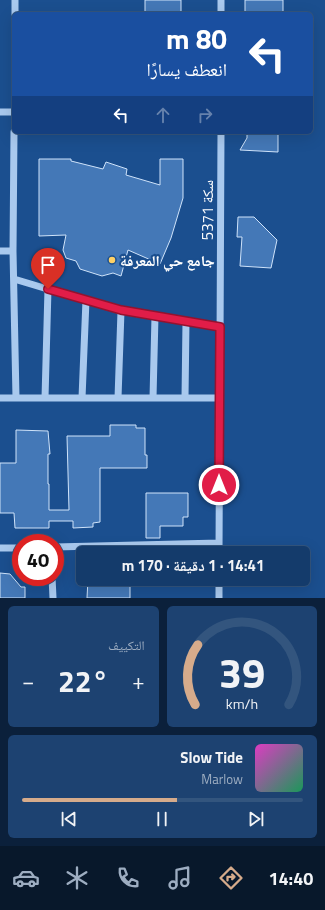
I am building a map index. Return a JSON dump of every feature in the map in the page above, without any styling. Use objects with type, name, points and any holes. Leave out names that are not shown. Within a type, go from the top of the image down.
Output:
[{"type":"street","points":[[15,12],[16,0]]},
{"type":"street","points":[[221,0],[221,12]]},
{"type":"street","points":[[0,112],[12,112]]},
{"type":"street","points":[[14,134],[13,251],[16,398]]},
{"type":"street","name":"سكة 5371","points":[[219,543],[221,134]]},
{"type":"street","points":[[0,251],[13,251]]},
{"type":"street","points":[[14,279],[121,310],[220,327]]},
{"type":"street","points":[[45,398],[48,289]]},
{"type":"street","points":[[82,398],[86,300]]},
{"type":"street","points":[[118,398],[121,310]]},
{"type":"street","points":[[153,398],[155,316]]},
{"type":"street","points":[[184,398],[186,321]]},
{"type":"street","points":[[0,398],[219,398]]},
{"type":"street","points":[[64,547],[219,543]]},
{"type":"street","points":[[0,548],[12,548]]},
{"type":"street","points":[[52,586],[53,598]]},
{"type":"street","points":[[219,586],[219,598]]},
{"type":"building","points":[[145,0],[181,0],[181,12],[145,12]]},
{"type":"building","points":[[245,0],[283,0],[283,12],[245,12]]},
{"type":"building","points":[[247,134],[278,134],[278,152],[240,150],[247,138]]},
{"type":"building","points":[[39,159],[71,159],[71,161],[103,169],[106,162],[127,169],[126,175],[160,185],[160,159],[183,159],[183,198],[171,238],[160,264],[128,250],[121,276],[113,273],[102,276],[80,269],[76,261],[66,258],[63,250],[66,235],[39,236]]},
{"type":"building","points":[[238,217],[254,217],[277,240],[271,268],[240,266],[242,237],[237,237]]},
{"type":"building","points":[[110,425],[136,425],[136,428],[145,428],[145,455],[147,455],[147,468],[100,468],[100,522],[93,523],[93,527],[73,528],[73,521],[49,521],[49,528],[15,528],[14,513],[0,513],[0,463],[16,463],[16,430],[48,431],[50,454],[48,454],[49,510],[69,510],[67,436],[110,436]]},
{"type":"building","points":[[146,493],[188,493],[188,517],[183,517],[183,526],[160,526],[160,538],[146,538]]},
{"type":"building","points":[[0,573],[10,574],[12,576],[12,586],[25,587],[25,598],[0,598]]},
{"type":"building","points":[[88,586],[130,586],[130,598],[87,598]]},
{"type":"place","name":"جامع حي المعرفة","points":[[112,260]]},
{"type":"route","points":[[48,289],[121,310],[220,327],[219,485]]}]
